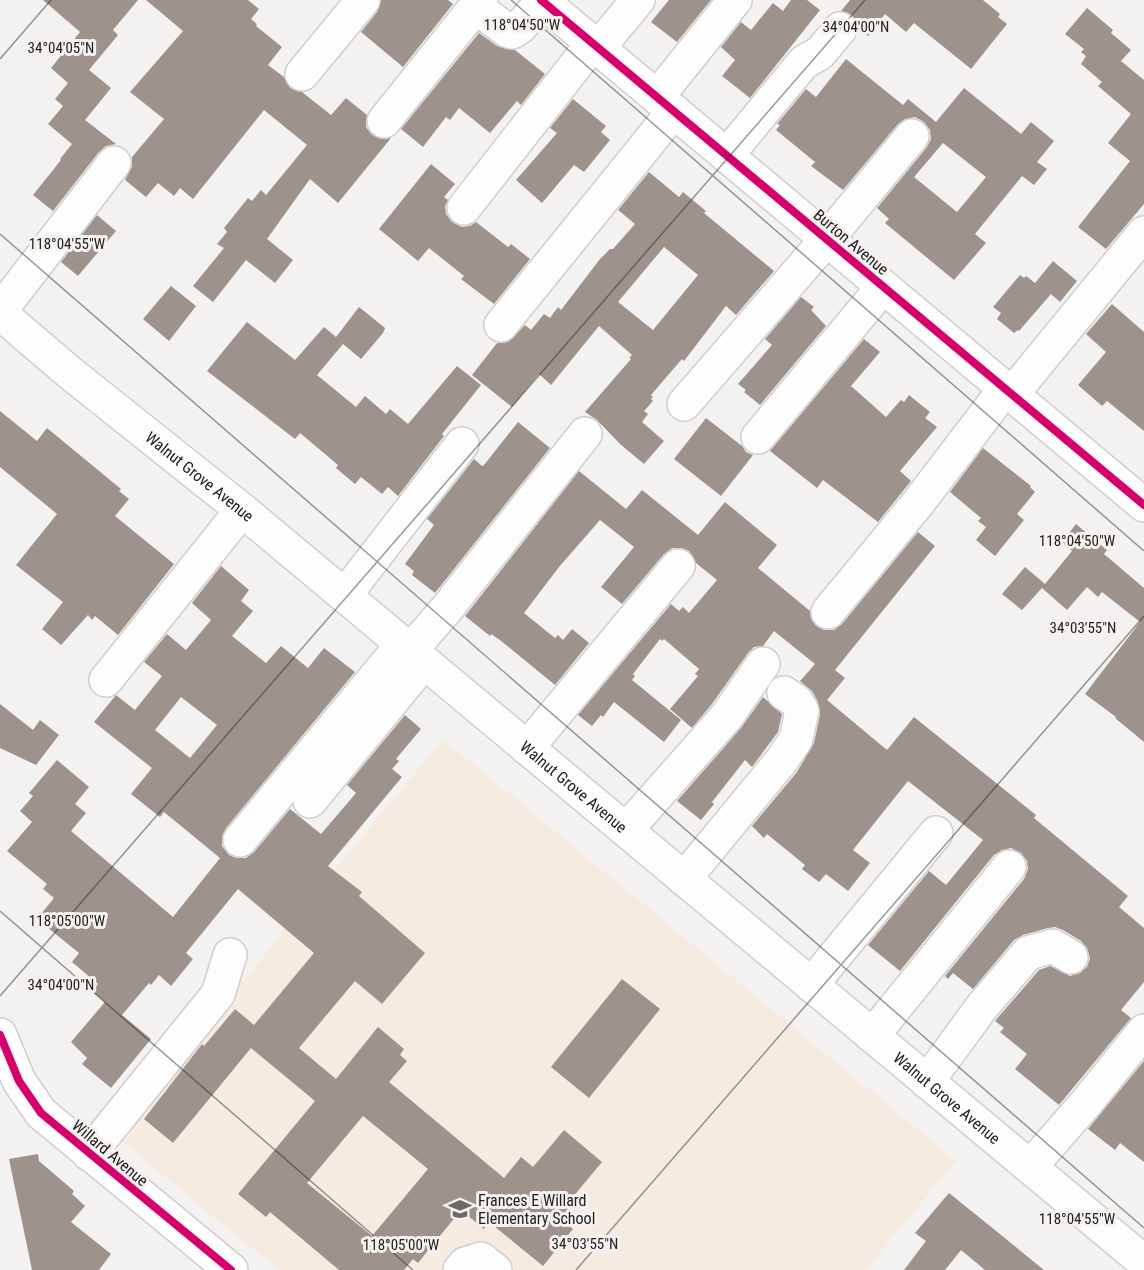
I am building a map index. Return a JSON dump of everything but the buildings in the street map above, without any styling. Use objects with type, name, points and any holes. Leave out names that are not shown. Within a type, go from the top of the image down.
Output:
[{"type":"main road","points":[[302,74],[363,0]]},
{"type":"main road","points":[[384,122],[478,3],[507,31],[512,32],[520,27],[542,0]]},
{"type":"main road","name":"Burton Avenue","points":[[542,0],[1144,505]]},
{"type":"main road","points":[[464,208],[595,46],[638,0]]},
{"type":"main road","points":[[501,326],[666,104],[735,0]]},
{"type":"main road","points":[[727,155],[804,62],[820,53],[840,29]]},
{"type":"main road","points":[[684,404],[912,136]]},
{"type":"main road","points":[[0,312],[114,164]]},
{"type":"main road","points":[[828,612],[1008,391],[1144,233]]},
{"type":"main road","points":[[758,437],[882,287]]},
{"type":"main road","name":"Walnut Grove Avenue","points":[[0,312],[69,372],[345,595],[1144,1262]]},
{"type":"main road","points":[[310,801],[413,652],[585,434]]},
{"type":"main road","points":[[345,595],[462,444]]},
{"type":"main road","points":[[106,680],[242,510]]},
{"type":"main road","points":[[527,748],[678,566]]},
{"type":"main road","points":[[240,840],[413,652]]},
{"type":"main road","points":[[626,830],[727,716],[763,664]]},
{"type":"main road","points":[[684,879],[782,760],[796,739],[802,711],[796,701],[784,693]]},
{"type":"main road","points":[[811,985],[936,833]]},
{"type":"main road","points":[[872,1036],[1009,867]]},
{"type":"main road","points":[[927,1082],[981,1008],[1028,953],[1053,946],[1071,957]]},
{"type":"main road","points":[[89,1154],[218,994],[230,955]]},
{"type":"main road","points":[[1030,1167],[1086,1103],[1144,1031]]},
{"type":"main road","name":"Willard Avenue","points":[[0,1035],[19,1081],[41,1113],[231,1270]]},
{"type":"main road","points":[[460,1270],[465,1264],[482,1259],[495,1270]]},
{"type":"shaded area","points":[[443,739],[956,1161],[866,1270],[278,1270],[115,1136]]},
{"type":"cycle path","points":[[541,0],[1144,505]]},
{"type":"cycle path","points":[[0,1035],[19,1081],[41,1113],[231,1270]]},
{"type":"place","name":"Frances E Willard Elementary School","points":[[460,1209]]}]
